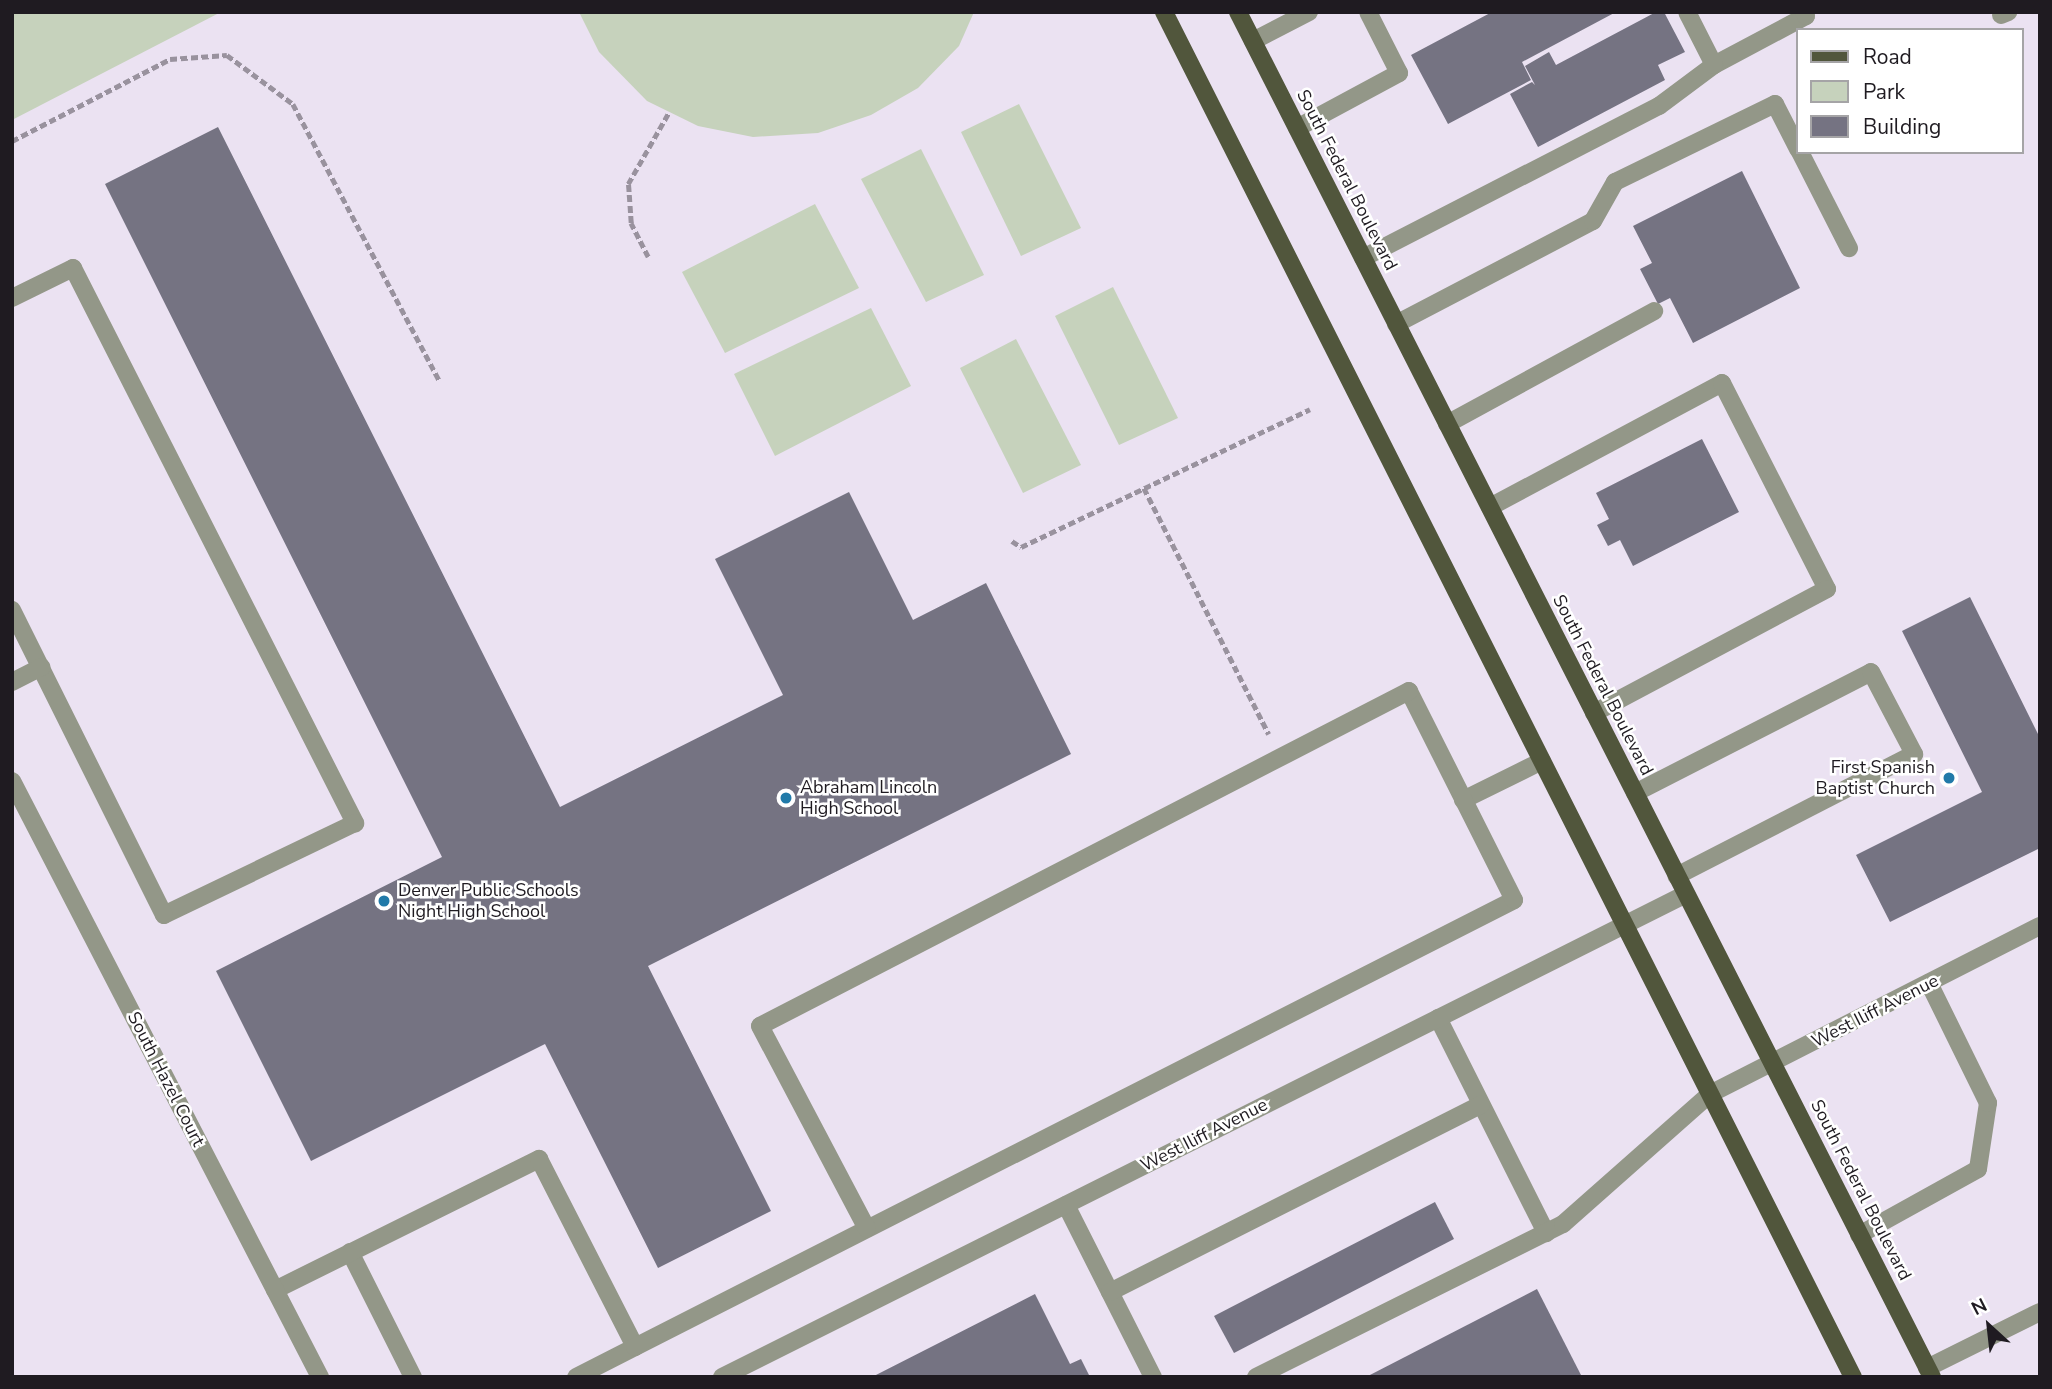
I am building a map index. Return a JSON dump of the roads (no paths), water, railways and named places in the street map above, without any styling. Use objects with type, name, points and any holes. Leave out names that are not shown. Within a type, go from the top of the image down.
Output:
[{"type":"main road","points":[[1164,12],[1853,1377]]},
{"type":"main road","name":"South Federal Boulevard","points":[[1238,12],[1929,1372]]},
{"type":"street","points":[[1253,41],[1309,12]]},
{"type":"street","points":[[1297,128],[1399,73],[1368,12]]},
{"type":"street","points":[[1687,12],[1714,65]]},
{"type":"street","points":[[1363,258],[1659,106],[1714,65],[1806,16],[1804,12]]},
{"type":"street","points":[[1396,324],[1593,221],[1615,182],[1775,104],[1797,146]]},
{"type":"street","points":[[1801,154],[1849,247]]},
{"type":"street","points":[[12,298],[73,268],[355,823],[164,915],[12,610]]},
{"type":"street","points":[[1447,424],[1654,311]]},
{"type":"street","points":[[1490,508],[1722,383],[1827,589],[1594,713]]},
{"type":"street","points":[[12,681],[41,667]]},
{"type":"street","points":[[1635,793],[1871,672],[1914,754],[1677,876]]},
{"type":"street","points":[[576,1377],[1514,900],[1409,691],[760,1026],[867,1229]]},
{"type":"street","points":[[1463,800],[1542,761]]},
{"type":"street","name":"South Hazel Court","points":[[12,781],[320,1377]]},
{"type":"street","name":"West Iliff Avenue","points":[[732,1375],[1686,894]]},
{"type":"street","name":"West Iliff Avenue","points":[[1256,1377],[1563,1224],[1710,1094],[2040,926]]},
{"type":"street","points":[[1859,1235],[1978,1169],[1988,1103],[1929,983]]},
{"type":"street","points":[[1438,1018],[1546,1233]]},
{"type":"street","points":[[1110,1292],[1481,1105]]},
{"type":"street","points":[[275,1290],[539,1159],[635,1347]]},
{"type":"street","points":[[1066,1205],[1153,1377]]},
{"type":"street","points":[[350,1252],[413,1377]]},
{"type":"street","points":[[1929,1372],[2040,1312]]},
{"type":"place","name":"First Spanish Baptist Church","points":[[1949,778]]},
{"type":"place","name":"Abraham Lincoln High School","points":[[786,798]]},
{"type":"place","name":"Denver Public Schools Night High School","points":[[384,901]]}]
